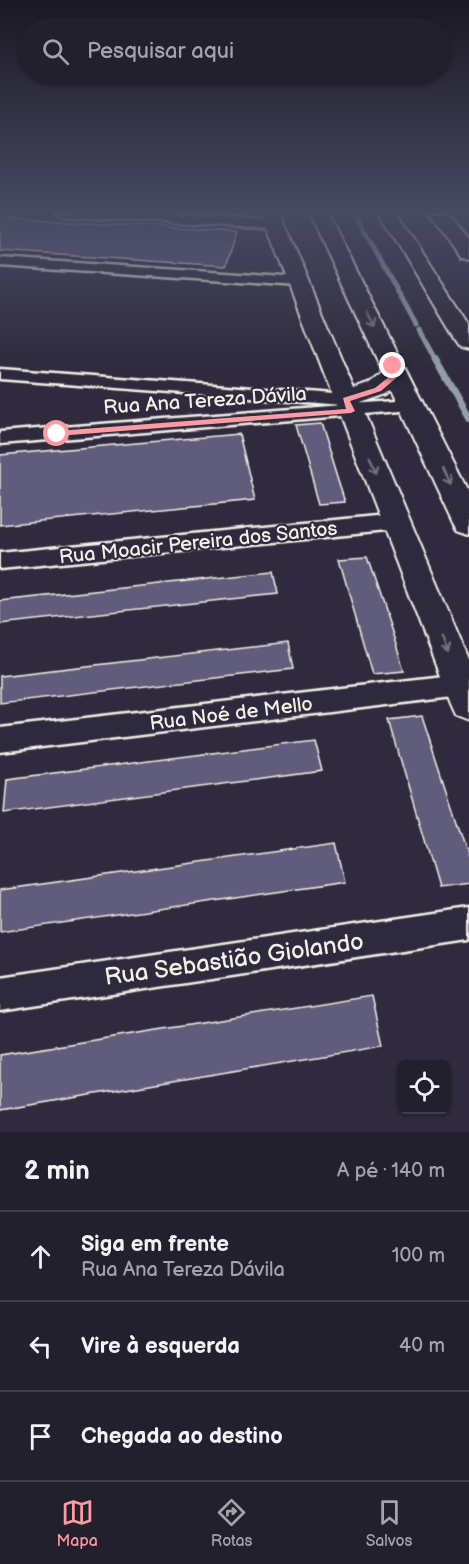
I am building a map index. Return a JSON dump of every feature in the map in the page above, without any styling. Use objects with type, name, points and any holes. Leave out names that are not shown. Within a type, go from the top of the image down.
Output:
[{"type":"main road","points":[[292,265],[465,695]]},
{"type":"main road","points":[[343,265],[469,523]]},
{"type":"main road","points":[[421,265],[469,342]]},
{"type":"main road","points":[[349,405],[378,389],[393,376],[393,366]]},
{"type":"street","points":[[42,265],[299,282]]},
{"type":"street","points":[[0,374],[349,405]]},
{"type":"street","name":"Rua Ana Tereza Dávila","points":[[0,438],[349,405],[413,405]]},
{"type":"street","name":"Rua Moacir Pereira dos Santos","points":[[0,561],[396,522]]},
{"type":"street","name":"Rua Noé de Mello","points":[[0,740],[465,695]]},
{"type":"street","name":"Rua Sebastião Giolando","points":[[0,994],[469,924]]},
{"type":"building","points":[[320,423],[345,502],[319,504],[296,425]]},
{"type":"building","points":[[239,434],[255,500],[0,525],[0,455]]},
{"type":"building","points":[[367,557],[404,671],[372,674],[339,559]]},
{"type":"building","points":[[273,572],[278,594],[0,624],[0,601]]},
{"type":"building","points":[[288,643],[293,669],[0,703],[0,676]]},
{"type":"building","points":[[422,716],[469,860],[469,884],[438,888],[389,720]]},
{"type":"building","points":[[314,740],[322,771],[4,813],[7,779]]},
{"type":"building","points":[[336,843],[345,882],[0,932],[0,890]]},
{"type":"building","points":[[372,996],[383,1046],[0,1110],[0,1055]]},
{"type":"waterway","points":[[383,265],[416,325]]},
{"type":"waterway","points":[[419,330],[436,361]]},
{"type":"waterway","points":[[435,359],[469,419]]},
{"type":"route","points":[[57,434],[351,411],[346,400],[378,389],[393,376],[393,366]]}]
